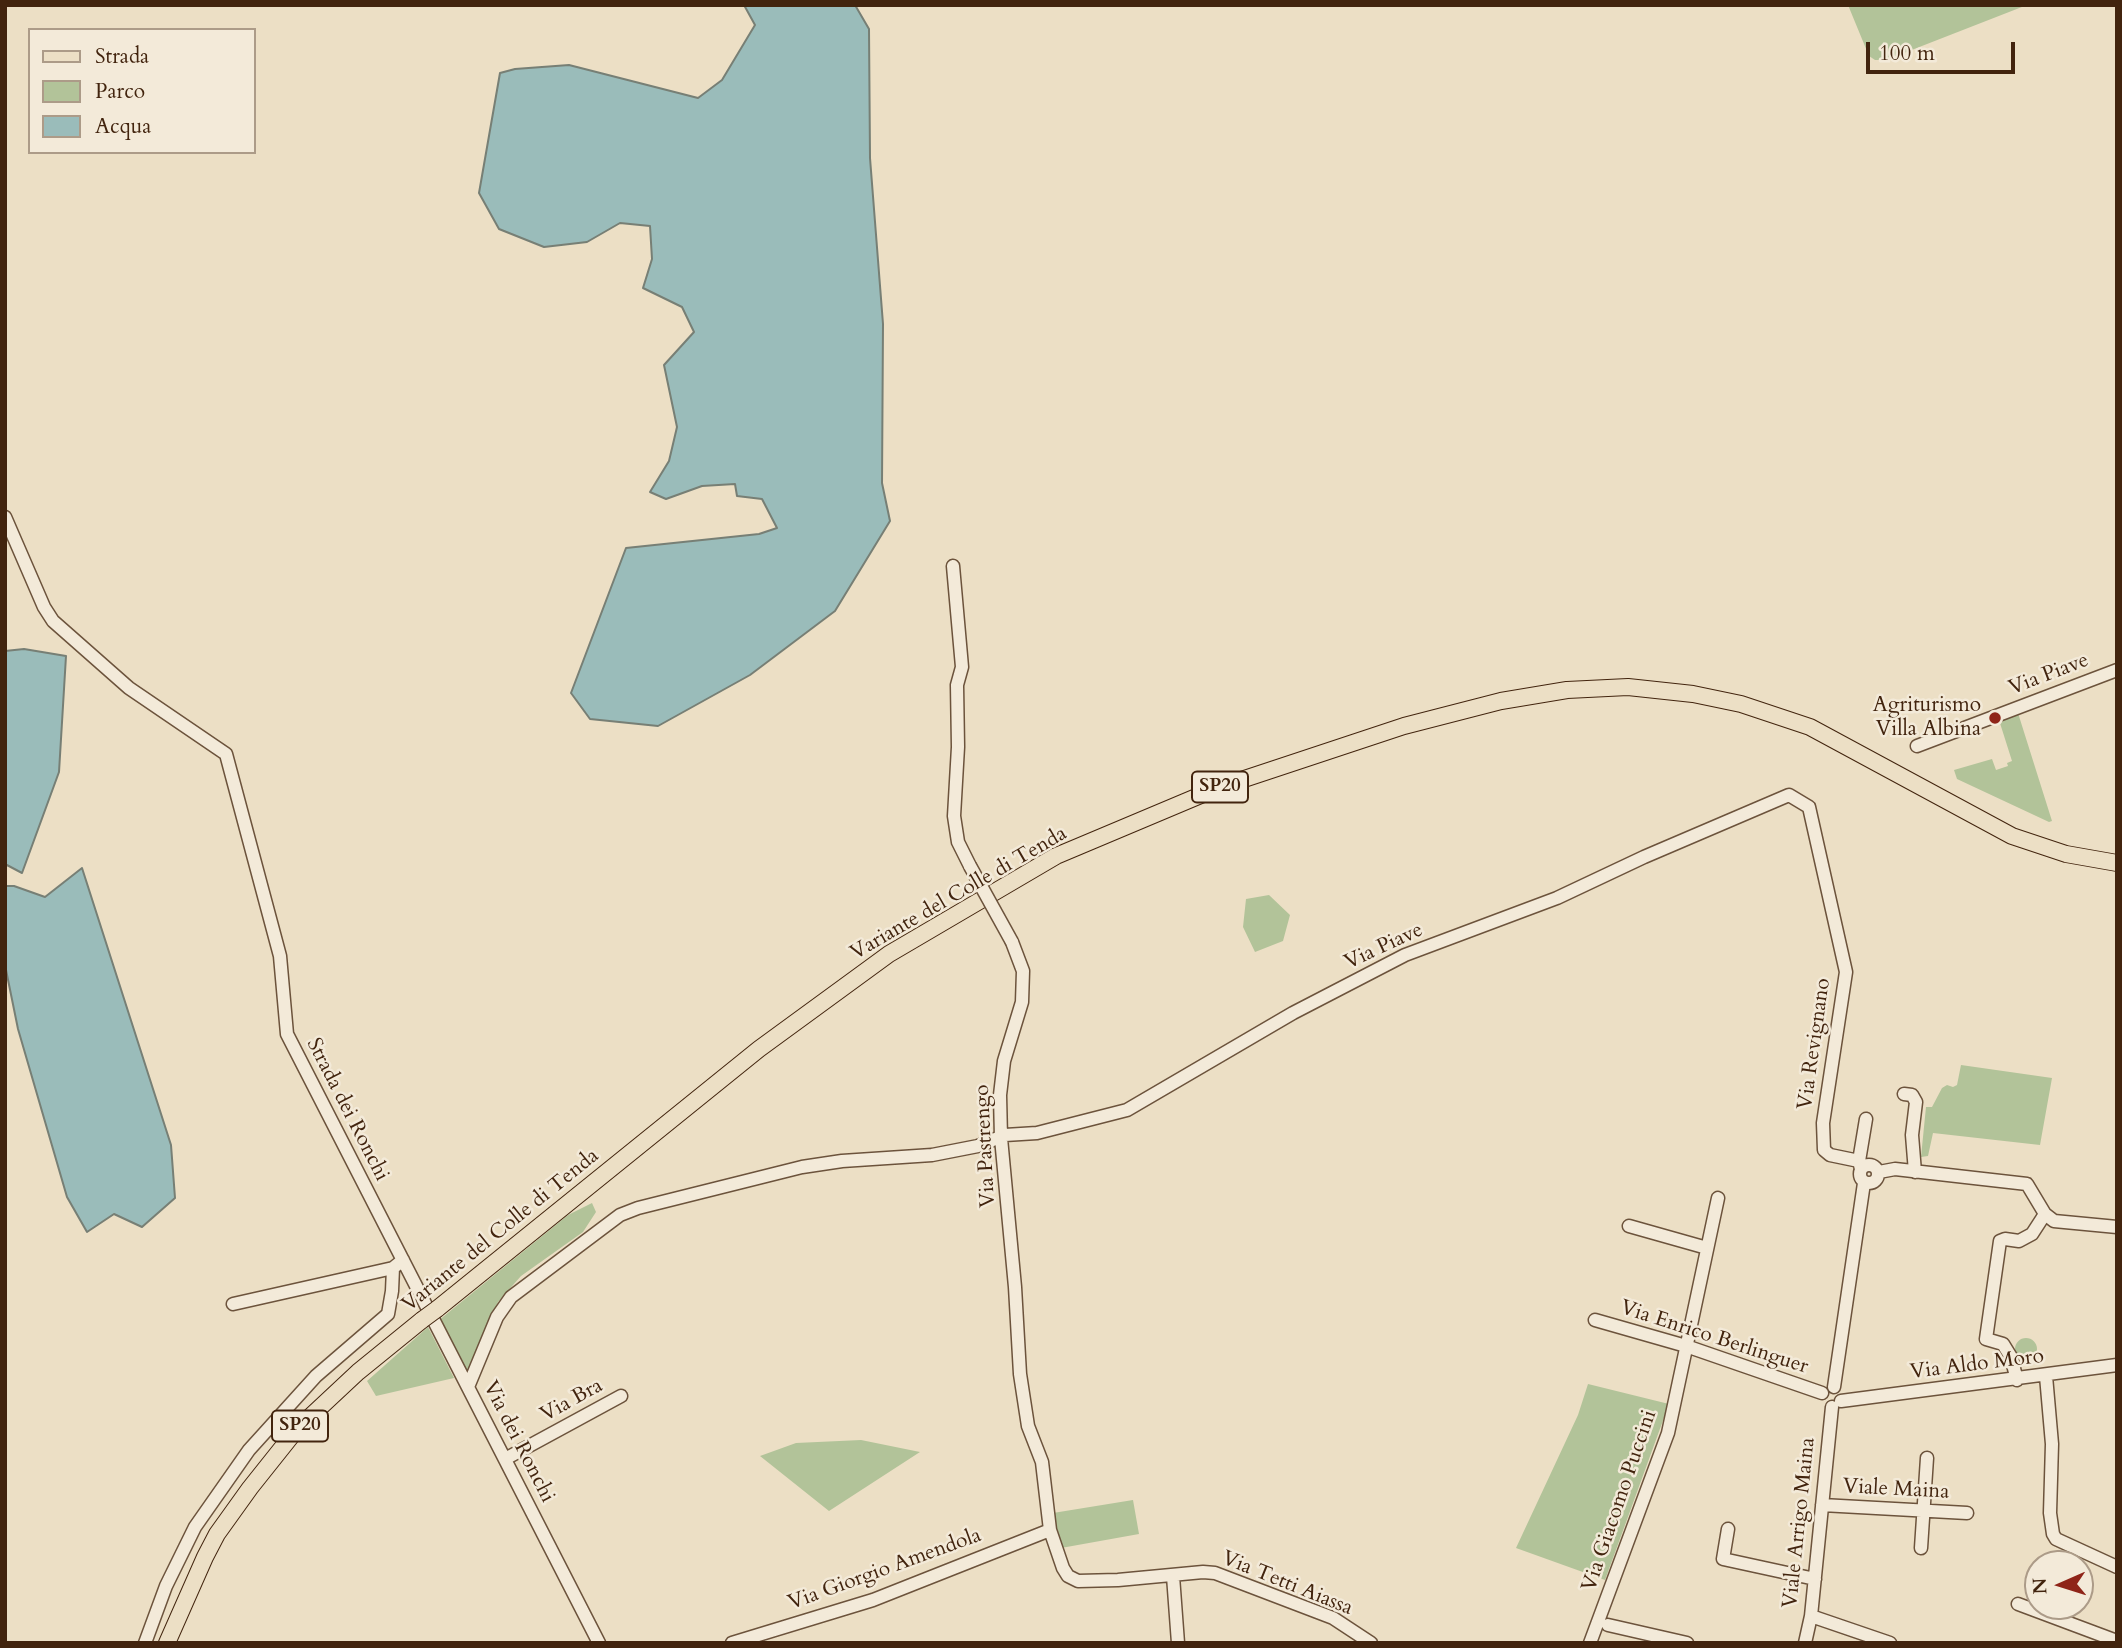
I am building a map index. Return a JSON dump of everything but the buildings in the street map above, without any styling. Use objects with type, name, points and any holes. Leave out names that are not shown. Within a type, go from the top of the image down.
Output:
[{"type":"main road","name":"Variante del Colle di Tenda","points":[[167,1643],[217,1534],[297,1429],[358,1372],[760,1049],[889,954],[1056,856],[1220,787],[1404,726],[1500,701],[1567,690],[1628,687],[1693,694],[1741,704],[1810,727],[2012,836],[2066,853],[2117,863]]},
{"type":"main road","name":"SP20","points":[[179,1643],[205,1557]]},
{"type":"street","name":"Strada dei Ronchi","points":[[5,517],[44,607],[53,621],[129,688],[226,754],[280,956],[287,1034],[398,1264]]},
{"type":"street","name":"Via Pastrengo","points":[[953,566],[961,667],[957,685],[958,747],[954,816],[958,842],[1012,942],[1023,971],[1022,1002],[1001,1075],[1001,1138],[1020,1374],[1028,1426],[1042,1462],[1050,1530]]},
{"type":"street","name":"Via Piave","points":[[1917,746],[2117,670]]},
{"type":"street","name":"Via Piave","points":[[468,1387],[497,1317],[511,1297],[620,1215],[638,1208],[802,1167],[842,1161],[932,1155],[978,1146],[1005,1135],[1037,1133],[1127,1110],[1293,1013],[1405,956],[1557,898],[1644,857],[1789,795]]},
{"type":"street","name":"Via Revignano","points":[[1789,795],[1809,807],[1846,972],[1823,1123],[1824,1150],[1830,1156],[1860,1165],[1875,1166],[1879,1172],[1895,1169],[2027,1184],[2045,1214]]},
{"type":"street","points":[[1904,1094],[1912,1096],[1916,1102],[1912,1135],[1915,1172]]},
{"type":"street","points":[[1834,1387],[1864,1183],[1860,1176],[1860,1165],[1866,1119]]},
{"type":"street","points":[[1864,1183],[1871,1184],[1878,1180],[1879,1172]]},
{"type":"street","name":"Via Giacomo Puccini","points":[[1590,1643],[1668,1433],[1718,1198]]},
{"type":"street","points":[[2017,1380],[2011,1357],[2003,1344],[1986,1339],[2000,1241],[2019,1241],[2032,1234],[2045,1214],[2054,1221],[2117,1227]]},
{"type":"street","points":[[1629,1226],[1707,1248]]},
{"type":"street","points":[[145,1643],[166,1586],[195,1527],[249,1450],[307,1385],[388,1314],[398,1264],[233,1304]]},
{"type":"street","name":"Via dei Ronchi","points":[[398,1264],[468,1387],[600,1643]]},
{"type":"street","name":"Via Enrico Berlinguer","points":[[1595,1320],[1686,1346],[1822,1393]]},
{"type":"street","name":"Via Aldo Moro","points":[[1836,1404],[2117,1366]]},
{"type":"street","points":[[2046,1376],[2052,1444],[2050,1513],[2053,1534],[2056,1539],[2117,1567]]},
{"type":"street","points":[[1834,1387],[1840,1391],[1836,1404],[1823,1402],[1822,1393],[1826,1388],[1834,1387]]},
{"type":"street","name":"Via Bra","points":[[505,1459],[621,1396]]},
{"type":"street","name":"Viale Arrigo Maina","points":[[1805,1643],[1811,1616],[1836,1404]]},
{"type":"street","points":[[1921,1548],[1927,1458]]},
{"type":"street","name":"Viale Maina","points":[[1822,1505],[1967,1513]]},
{"type":"street","points":[[1728,1529],[1723,1559],[1815,1579]]},
{"type":"street","name":"Via Tetti Aiassa","points":[[1050,1530],[1063,1569],[1073,1580],[1215,1573],[1333,1618],[1371,1643]]},
{"type":"street","name":"Via Giorgio Amendola","points":[[732,1643],[873,1600],[1050,1530]]},
{"type":"street","points":[[1173,1576],[1178,1643]]},
{"type":"street","points":[[2018,1604],[2117,1641]]},
{"type":"street","points":[[1811,1616],[1890,1643]]},
{"type":"street","points":[[1608,1625],[1687,1643]]},
{"type":"green space","points":[[1848,5],[2027,5],[1886,60],[1875,60],[1869,56]]},
{"type":"green space","points":[[2018,713],[2052,821],[2049,822],[1957,779],[1954,770],[1992,759],[1996,770],[2008,766],[2007,763],[2012,761],[1999,720]]},
{"type":"green space","points":[[1269,895],[1290,915],[1283,941],[1255,952],[1243,927],[1246,899]]},
{"type":"green space","points":[[1961,1065],[2052,1078],[2040,1145],[1933,1133],[1928,1156],[1921,1157],[1926,1107],[1932,1107],[1942,1088],[1957,1085]]},
{"type":"green space","points":[[592,1203],[596,1212],[583,1232],[521,1276],[498,1302],[470,1370],[462,1369],[438,1321],[568,1215]]},
{"type":"green space","points":[[428,1327],[454,1378],[376,1396],[367,1381]]},
{"type":"green space","points":[[2026,1338],[2034,1341],[2037,1349],[2034,1357],[2026,1360],[2018,1357],[2015,1349],[2018,1341]]},
{"type":"green space","points":[[1588,1384],[1669,1404],[1605,1580],[1516,1548],[1578,1415]]},
{"type":"green space","points":[[861,1440],[920,1452],[829,1511],[760,1456],[796,1443]]},
{"type":"green space","points":[[1133,1500],[1139,1534],[1061,1548],[1053,1513]]},
{"type":"water","points":[[744,5],[855,5],[869,29],[870,158],[883,324],[882,483],[890,521],[835,611],[750,675],[658,726],[590,719],[571,693],[626,548],[759,534],[777,528],[762,499],[737,496],[735,484],[702,486],[666,499],[650,492],[669,461],[677,427],[664,365],[694,332],[682,307],[643,288],[652,259],[650,226],[620,223],[587,242],[544,247],[499,229],[479,193],[500,73],[515,69],[569,65],[698,98],[722,80],[755,25]]},
{"type":"water","points":[[24,649],[66,656],[59,772],[22,873],[5,864],[5,651]]},
{"type":"water","points":[[82,868],[171,1145],[175,1198],[142,1227],[114,1214],[87,1232],[67,1197],[18,1029],[5,965],[5,886],[14,886],[45,897]]},
{"type":"place","name":"Agriturismo Villa Albina","points":[[1995,718]]}]
